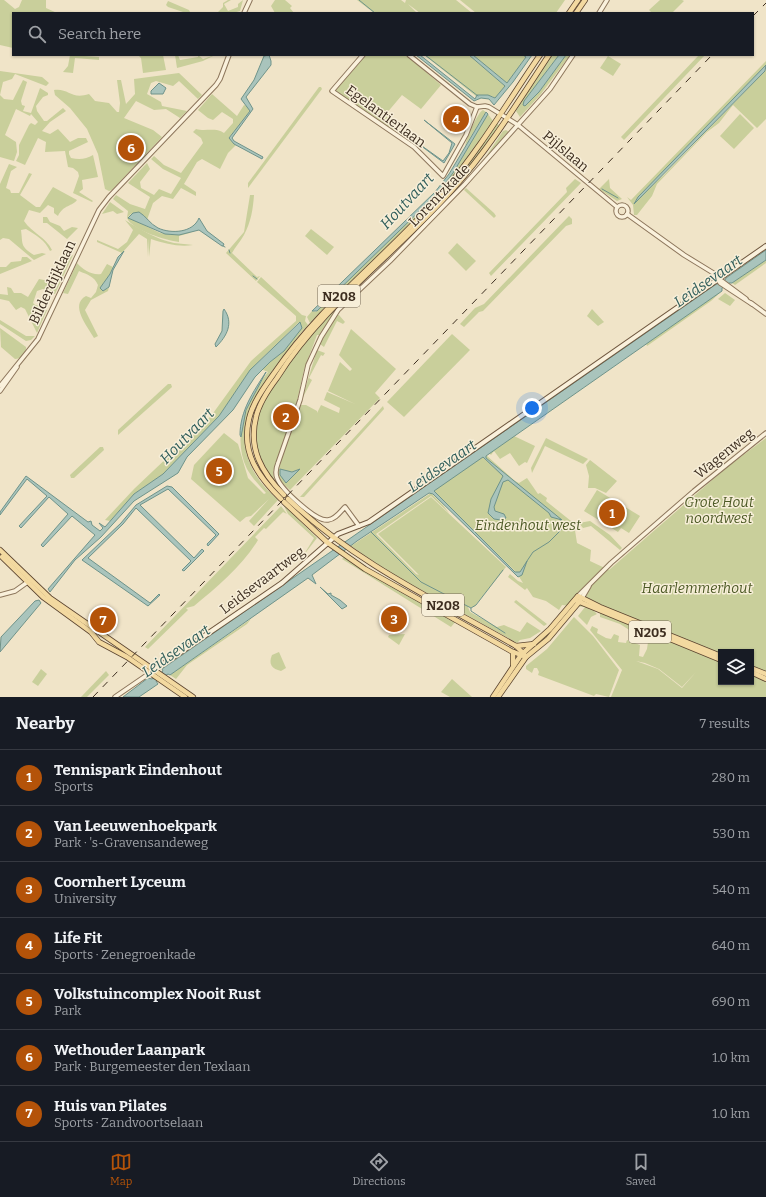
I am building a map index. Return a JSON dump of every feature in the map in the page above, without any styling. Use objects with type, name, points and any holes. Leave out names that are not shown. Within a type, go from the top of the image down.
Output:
[{"type":"main road","points":[[570,12],[578,0]]},
{"type":"main road","points":[[577,12],[585,0]]},
{"type":"main road","name":"N208","points":[[523,655],[516,646],[377,567],[333,538],[263,481],[250,457],[247,441],[248,425],[255,404],[283,360],[308,328],[432,205],[464,167],[539,56]]},
{"type":"main road","name":"N208","points":[[523,655],[513,652],[365,569],[328,543],[284,499],[261,468],[253,442],[256,416],[264,397],[290,358],[320,322],[452,191],[486,150],[547,56]]},
{"type":"main road","points":[[359,526],[369,522],[720,281],[766,246]]},
{"type":"main road","name":"Leidsevaartweg","points":[[151,672],[282,583],[341,532],[359,526]]},
{"type":"main road","points":[[0,550],[18,571]]},
{"type":"main road","points":[[0,554],[44,596],[91,632],[99,642],[117,653],[128,657],[194,697]]},
{"type":"main road","name":"Wagenweg","points":[[493,697],[513,665],[578,599]]},
{"type":"main road","name":"Wagenweg","points":[[498,697],[523,655],[548,639],[578,599]]},
{"type":"main road","name":"N205","points":[[578,599],[718,655]]},
{"type":"main road","name":"N205","points":[[578,599],[718,659]]},
{"type":"main road","points":[[49,600],[119,646],[151,672]]},
{"type":"main road","points":[[99,642],[100,634]]},
{"type":"main road","points":[[516,646],[535,643]]},
{"type":"main road","points":[[117,653],[120,649],[119,646]]},
{"type":"main road","points":[[513,652],[513,665]]},
{"type":"main road","points":[[754,669],[766,674]]},
{"type":"main road","points":[[754,673],[766,679]]},
{"type":"main road","points":[[159,677],[185,697]]},
{"type":"street","points":[[244,12],[250,0]]},
{"type":"street","points":[[600,12],[607,0]]},
{"type":"street","name":"Bilderdijklaan","points":[[17,366],[33,347],[90,226],[109,197],[216,85],[220,79],[229,56]]},
{"type":"street","name":"Egelantierlaan","points":[[362,56],[332,91],[414,147],[443,176],[466,135],[477,108]]},
{"type":"street","points":[[410,56],[477,108]]},
{"type":"street","name":"Lorentzkade","points":[[359,526],[345,507],[334,518],[326,520],[318,517],[284,490],[277,479],[276,472],[300,400],[308,365],[316,346],[338,310],[390,261],[461,189],[550,89],[572,56]]},
{"type":"street","name":"Pijlslaan","points":[[477,108],[485,106],[490,108],[518,125],[617,207]]},
{"type":"street","points":[[625,205],[628,209],[627,214],[624,217],[618,216],[616,212],[617,207],[625,205]]},
{"type":"street","points":[[627,214],[683,255],[715,274],[727,287],[766,314]]},
{"type":"street","points":[[0,386],[17,366]]},
{"type":"street","points":[[0,391],[15,372],[17,366]]},
{"type":"street","name":"Wagenweg","points":[[578,599],[611,563],[689,495],[740,453],[766,434]]},
{"type":"street","points":[[0,595],[15,591],[28,581]]},
{"type":"street","name":"Leidsevaartweg","points":[[116,697],[151,672]]},
{"type":"green space","points":[[0,0],[4,0],[15,9],[19,7],[22,0],[46,0],[46,8],[55,12],[12,12],[12,48],[0,45]]},
{"type":"green space","points":[[231,0],[224,4],[228,11],[238,7],[238,4],[243,0],[240,11],[236,12],[218,12],[223,7],[223,3]]},
{"type":"green space","points":[[275,0],[285,0],[292,6],[290,8],[293,12],[274,12],[271,6]]},
{"type":"green space","points":[[357,0],[401,0],[405,3],[406,0],[456,0],[471,12],[419,12],[408,4],[416,12],[373,12]]},
{"type":"green space","points":[[460,0],[565,0],[557,12],[475,12]]},
{"type":"green space","points":[[660,0],[684,1],[673,12],[651,12],[649,10]]},
{"type":"green space","points":[[168,1],[189,10],[190,12],[183,12],[166,5]]},
{"type":"green space","points":[[70,56],[99,57],[99,60],[75,58],[73,73],[63,72],[68,66]]},
{"type":"green space","points":[[139,56],[163,56],[166,70],[143,73],[141,58]]},
{"type":"green space","points":[[175,56],[178,56],[180,60],[198,56],[203,59],[213,56],[203,61],[177,68]]},
{"type":"green space","points":[[365,56],[407,56],[441,85],[421,109],[402,95],[386,114],[400,125],[394,131],[335,91]]},
{"type":"green space","points":[[425,56],[470,56],[505,86],[495,98],[492,96],[477,97]]},
{"type":"green space","points":[[474,56],[526,57],[507,83]]},
{"type":"green space","points":[[549,56],[558,56],[524,101],[539,92],[565,56],[569,56],[541,94],[520,117],[516,111]]},
{"type":"green space","points":[[608,56],[621,64],[613,76],[600,68]]},
{"type":"green space","points":[[698,56],[704,56],[624,140],[621,137]]},
{"type":"green space","points":[[766,61],[766,65],[634,202],[664,175],[766,70],[766,119],[757,128],[733,105],[719,123],[707,132],[657,184],[652,196],[637,215],[634,215],[633,205],[627,197],[631,200]]},
{"type":"green space","points":[[0,71],[42,77],[49,83],[46,86],[15,74],[12,79],[3,82],[0,95]]},
{"type":"green space","points":[[179,73],[202,95],[198,99],[179,81],[173,86],[156,81],[151,83],[147,94],[161,102],[162,106],[187,111],[180,118],[166,109],[154,110],[136,101],[124,118],[153,130],[162,137],[112,190],[109,191],[105,189],[98,154],[87,129],[70,108],[55,95],[54,90],[63,91],[78,96],[89,94],[95,101],[109,103],[117,112],[119,112],[120,103],[117,80],[121,80],[126,104],[135,94],[134,79]]},
{"type":"green space","points":[[23,80],[27,82],[21,101],[22,105],[25,106],[23,111],[31,113],[40,88],[48,93],[48,95],[43,97],[36,106],[37,111],[44,121],[47,121],[63,108],[66,111],[50,122],[42,131],[50,134],[58,129],[70,142],[78,138],[86,138],[88,142],[69,151],[69,154],[71,158],[77,159],[93,155],[98,177],[82,180],[83,189],[79,192],[93,201],[92,202],[73,193],[79,176],[78,172],[73,168],[68,167],[65,151],[45,152],[46,142],[38,138],[25,165],[16,161],[19,155],[19,145],[29,125],[31,123],[35,125],[38,122],[31,114],[30,116],[16,109],[5,135],[16,142],[17,152],[14,161],[0,157],[0,95],[4,99],[13,100]]},
{"type":"green space","points":[[319,87],[322,89],[248,188],[248,183]]},
{"type":"green space","points":[[212,94],[237,116],[244,105],[249,107],[250,111],[229,138],[236,145],[228,153],[220,169],[202,159],[197,162],[184,184],[196,192],[196,196],[181,188],[173,199],[162,196],[153,203],[147,220],[139,212],[131,214],[128,217],[160,233],[174,235],[193,232],[179,236],[179,242],[158,237],[143,231],[130,223],[127,218],[128,211],[113,199],[116,195],[130,204],[145,209],[150,197],[128,183],[147,163],[150,169],[140,182],[141,188],[154,195],[159,189],[171,194],[181,178],[163,169],[151,159],[154,156],[164,165],[181,173],[203,143],[201,138],[193,132],[196,129],[217,130],[224,133],[233,123],[233,119],[222,112],[213,120],[198,110]]},
{"type":"green space","points":[[483,110],[486,112],[465,146],[475,121]]},
{"type":"green space","points":[[488,114],[493,121],[441,193],[310,323],[307,317],[312,311],[316,312],[437,194],[458,165]]},
{"type":"green space","points":[[740,114],[754,128],[734,149],[720,136]]},
{"type":"green space","points":[[496,123],[499,125],[481,152],[447,192]]},
{"type":"green space","points":[[506,130],[509,132],[479,167],[503,131]]},
{"type":"green space","points":[[9,164],[17,167],[11,171],[6,188],[10,190],[11,193],[19,193],[29,173],[32,174],[20,195],[36,207],[40,207],[53,187],[77,200],[60,212],[58,216],[54,213],[54,208],[48,205],[40,213],[29,210],[24,221],[46,242],[52,250],[50,251],[43,241],[33,233],[26,229],[21,230],[22,242],[26,249],[34,255],[42,253],[46,254],[34,260],[9,239],[3,238],[0,240],[0,184]]},
{"type":"green space","points":[[575,179],[581,183],[491,276],[489,273],[567,192],[566,188]]},
{"type":"green space","points":[[609,179],[610,188],[622,199],[617,201],[599,189]]},
{"type":"green space","points":[[466,188],[494,213],[496,216],[494,218],[464,190]]},
{"type":"green space","points":[[250,195],[254,195],[250,220],[244,235],[232,253],[257,277],[260,276],[256,281],[226,253],[244,232]]},
{"type":"green space","points":[[110,202],[124,212],[117,214],[113,211],[102,214]]},
{"type":"green space","points":[[569,216],[572,219],[572,224],[566,226],[483,311],[479,312],[464,327],[460,324],[475,308],[484,304]]},
{"type":"green space","points":[[43,217],[47,217],[50,222],[60,226],[64,231],[72,227],[78,228],[67,239],[47,223],[43,223]]},
{"type":"green space","points":[[125,220],[155,237],[174,243],[193,245],[172,245],[151,239],[149,257],[149,238],[148,257],[147,239],[139,234],[122,253],[97,242],[97,240],[118,249],[127,242],[133,230]]},
{"type":"green space","points":[[311,229],[334,247],[327,255],[305,236]]},
{"type":"green space","points":[[457,243],[476,261],[466,271],[448,253]]},
{"type":"green space","points":[[73,255],[55,294],[43,289],[37,291],[33,303],[35,305],[42,306],[44,310],[47,310],[37,333],[25,309],[21,307],[16,310],[9,301],[0,299],[0,294],[8,295],[7,287],[11,288],[14,293],[21,293],[28,297],[39,279],[49,281],[60,278],[66,258]]},
{"type":"green space","points":[[22,257],[27,257],[32,261],[0,274],[0,267],[6,267],[11,262],[21,261]]},
{"type":"green space","points":[[766,260],[766,263],[735,285],[732,283]]},
{"type":"green space","points":[[77,263],[88,272],[95,274],[101,274],[107,264],[113,267],[102,285],[107,289],[109,287],[108,291],[91,300],[85,310],[98,336],[94,338],[81,316],[79,305],[81,300],[86,296],[91,298],[96,292],[98,285],[95,280],[79,271],[68,294],[63,293]]},
{"type":"green space","points":[[261,277],[302,315],[306,316],[305,321],[308,325],[276,366],[259,392],[252,406],[245,434],[246,448],[250,463],[260,481],[278,500],[254,526],[249,521],[269,499],[251,516],[246,517],[240,522],[191,479],[194,465],[224,433],[238,444],[248,478],[264,494],[266,493],[247,469],[242,456],[241,431],[248,406],[260,383],[268,372],[263,370],[264,367],[281,353],[290,343],[299,322],[250,370],[219,416],[163,474],[134,494],[110,521],[105,520],[134,489],[211,416],[251,361],[296,321],[296,316],[257,282]]},
{"type":"green space","points":[[722,291],[711,301],[647,346],[646,343]]},
{"type":"green space","points":[[725,293],[735,300],[730,306],[718,299]]},
{"type":"green space","points":[[337,308],[320,335],[317,335],[304,370],[296,406],[299,408],[300,405],[306,405],[317,411],[317,413],[321,405],[339,413],[340,408],[324,400],[327,392],[355,404],[328,391],[340,362],[350,371],[352,369],[339,355],[351,329],[396,369],[375,393],[380,398],[290,490],[281,482],[273,469],[274,481],[268,474],[260,459],[255,443],[255,426],[259,412],[266,396],[288,363],[314,332]]},
{"type":"green space","points":[[592,309],[604,322],[598,326],[587,316]]},
{"type":"green space","points":[[336,315],[339,315],[345,322],[343,324],[337,321],[324,347],[320,344]]},
{"type":"green space","points":[[0,320],[26,336],[35,336],[31,340],[26,341],[0,324]]},
{"type":"green space","points":[[0,328],[26,347],[25,353],[21,357],[15,359],[1,347]]},
{"type":"green space","points":[[452,334],[470,350],[404,417],[387,402]]},
{"type":"green space","points":[[317,350],[325,353],[323,356],[321,355],[309,378],[312,380],[302,399]]},
{"type":"green space","points":[[168,384],[171,384],[172,387],[118,435],[118,430]]},
{"type":"green space","points":[[383,406],[384,409],[304,497],[300,497]]},
{"type":"green space","points":[[514,436],[535,446],[527,463],[525,462],[519,466],[510,453],[500,459],[494,451],[491,455],[489,453]]},
{"type":"green space","points":[[546,438],[588,459],[583,464],[545,446],[532,473],[531,468]]},
{"type":"green space","name":"Haarlemmerhout","points":[[766,438],[766,697],[611,697],[622,670],[590,630],[592,626],[598,629],[597,633],[606,638],[611,639],[614,634],[619,636],[618,642],[626,643],[627,640],[640,645],[639,656],[643,657],[647,649],[648,642],[620,624],[600,617],[600,613],[602,613],[593,610],[597,614],[591,617],[587,625],[578,616],[585,607],[572,606],[549,635],[528,652],[552,630],[571,606],[562,605],[559,610],[546,601],[533,597],[527,588],[525,590],[508,577],[510,574],[518,581],[523,583],[516,572],[432,490],[482,456],[506,478],[552,513],[486,458],[486,455],[515,481],[519,483],[527,478],[538,494],[540,493],[547,498],[546,501],[574,524],[577,543],[591,550],[590,561],[609,570],[726,468]],"holes":[[[636,661],[659,669],[682,687],[696,672],[682,688],[658,669]]]},
{"type":"green space","points":[[100,447],[103,447],[104,450],[74,478],[71,478],[70,475]]},
{"type":"green space","points":[[590,460],[617,481],[606,493],[595,488],[588,488],[589,476],[586,465]]},
{"type":"green space","points":[[597,490],[640,516],[629,533],[621,528],[618,532],[584,511]]},
{"type":"green space","points":[[431,493],[449,513],[431,496],[376,534],[416,574],[419,575],[378,534],[431,497],[506,567],[474,607],[468,607],[470,612],[497,627],[504,625],[520,632],[527,622],[541,631],[530,638],[520,640],[517,643],[387,571],[351,546]]},
{"type":"green space","points":[[283,504],[317,538],[303,556],[314,538],[288,514]]},
{"type":"green space","points":[[281,506],[287,514],[283,512],[266,529],[264,528],[255,537],[258,540],[237,567],[194,606],[186,608],[188,610],[148,649],[145,647]]},
{"type":"green space","points":[[590,521],[610,535],[622,548],[620,550],[591,526],[583,528],[579,523]]},
{"type":"green space","points":[[344,557],[456,621],[451,627],[342,559]]},
{"type":"green space","points":[[516,600],[547,624],[544,626],[514,602]]},
{"type":"green space","points":[[574,617],[593,636],[619,670],[609,697],[596,694],[594,696],[538,675],[539,672],[537,668],[534,668],[532,673],[526,669],[526,666],[547,649]]},
{"type":"green space","points":[[251,619],[247,624],[187,665],[176,679],[170,675]]},
{"type":"green space","points":[[405,634],[399,645],[388,637],[389,635]]},
{"type":"green space","points":[[279,652],[286,668],[281,671],[275,669],[270,661],[272,655]]},
{"type":"green space","points":[[41,669],[47,674],[38,686],[32,682]]},
{"type":"green space","points":[[106,671],[109,675],[87,697],[81,697]]},
{"type":"green space","points":[[452,679],[472,697],[450,697],[441,692]]},
{"type":"water","points":[[264,56],[269,56],[271,65],[246,97],[253,109],[232,138],[234,141],[263,157],[262,159],[234,144],[229,138],[250,111],[241,99],[254,80]]},
{"type":"water","points":[[417,56],[421,56],[475,99],[477,95],[488,95],[495,98],[505,86],[470,56],[474,56],[507,83],[526,57],[524,56],[531,56],[494,105],[489,99],[481,98],[474,101]]},
{"type":"water","points":[[558,56],[565,56],[539,92],[525,106],[523,105],[524,101]]},
{"type":"water","points":[[766,65],[765,71],[634,204],[638,197]]},
{"type":"water","points":[[159,83],[166,88],[163,94],[151,94],[151,91]]},
{"type":"water","points":[[486,112],[488,114],[453,173],[437,194],[317,311],[312,311],[435,192],[449,174]]},
{"type":"water","points":[[424,120],[455,144],[444,163],[408,136],[443,161],[449,153],[452,143]]},
{"type":"water","points":[[139,212],[158,228],[169,231],[181,231],[192,227],[199,218],[207,231],[224,244],[222,246],[199,230],[179,235],[165,234],[128,218],[133,213]]},
{"type":"water","points":[[766,250],[766,260],[732,283],[729,283],[722,288],[722,291],[486,456],[486,458],[562,520],[551,517],[549,513],[508,480],[503,482],[494,507],[495,511],[504,514],[506,518],[501,520],[494,519],[488,513],[491,499],[503,476],[483,457],[434,491],[515,572],[520,572],[527,561],[522,575],[518,577],[433,494],[429,493],[357,541],[312,575],[316,584],[308,578],[170,675],[168,674],[156,681],[158,684],[139,697],[123,697],[148,678],[152,679],[163,671],[162,669],[715,285],[725,280]]},
{"type":"water","points":[[124,251],[113,270],[109,287],[103,291],[100,288],[110,274],[118,257]]},
{"type":"water","points":[[224,309],[229,319],[228,329],[216,347],[215,344],[222,331]]},
{"type":"water","points":[[300,322],[302,328],[284,351],[255,377],[233,410],[187,457],[178,473],[134,501],[101,537],[75,560],[50,592],[48,589],[95,535],[72,516],[43,547],[41,545],[68,514],[49,497],[21,528],[19,526],[47,496],[27,479],[0,515],[0,512],[26,476],[88,522],[91,521],[92,525],[100,531],[103,528],[99,523],[105,527],[134,494],[163,474],[219,416],[250,370]]},
{"type":"water","points":[[266,372],[246,410],[241,437],[242,418],[248,402]]},
{"type":"water","points":[[280,469],[292,472],[300,469],[286,483],[280,475]]},
{"type":"water","points":[[167,486],[172,487],[219,534],[208,546],[207,544],[216,535],[168,489],[140,505],[194,558],[202,549],[204,551],[184,571],[182,570],[191,561],[136,508],[123,524],[88,558],[150,603],[159,594],[160,595],[148,606],[82,560],[121,523],[136,505]]},
{"type":"water","points":[[320,587],[328,594],[331,593],[331,595],[347,606],[342,609]]},
{"type":"water","points":[[39,600],[41,603],[0,652],[1,637],[35,601]]},
{"type":"waterway","points":[[359,0],[374,12]]},
{"type":"waterway","points":[[426,56],[478,96]]},
{"type":"waterway","points":[[602,189],[618,198]]},
{"type":"waterway","points":[[253,276],[257,279]]},
{"type":"waterway","points":[[527,561],[533,552],[549,542],[563,528],[560,519]]},
{"type":"waterway","points":[[371,532],[421,582],[471,608],[471,611],[505,633]]},
{"type":"waterway","points":[[471,608],[476,605],[503,570]]},
{"type":"railway","points":[[754,15],[766,3]]},
{"type":"railway","points":[[93,697],[711,56]]},
{"type":"place","name":"Life Fit","points":[[456,119]]},
{"type":"place","name":"Wethouder Laanpark","points":[[131,148]]},
{"type":"place","name":"Van Leeuwenhoekpark","points":[[286,417]]},
{"type":"place","name":"Volkstuincomplex Nooit Rust","points":[[219,471]]},
{"type":"place","name":"Tennispark Eindenhout","points":[[612,513]]},
{"type":"place","name":"Coornhert Lyceum","points":[[394,619]]},
{"type":"place","name":"Huis van Pilates","points":[[103,620]]},
{"type":"water label","name":"Houtvaart","points":[[407,201]]},
{"type":"water label","name":"Leidsevaart","points":[[708,281]]},
{"type":"water label","name":"Houtvaart","points":[[187,436]]},
{"type":"water label","name":"Leidsevaart","points":[[442,466]]},
{"type":"water label","name":"Leidsevaart","points":[[176,651]]},
{"type":"park label","name":"Grote Hout noordwest","points":[[719,510]]},
{"type":"park label","name":"Eindenhout west","points":[[528,525]]}]
